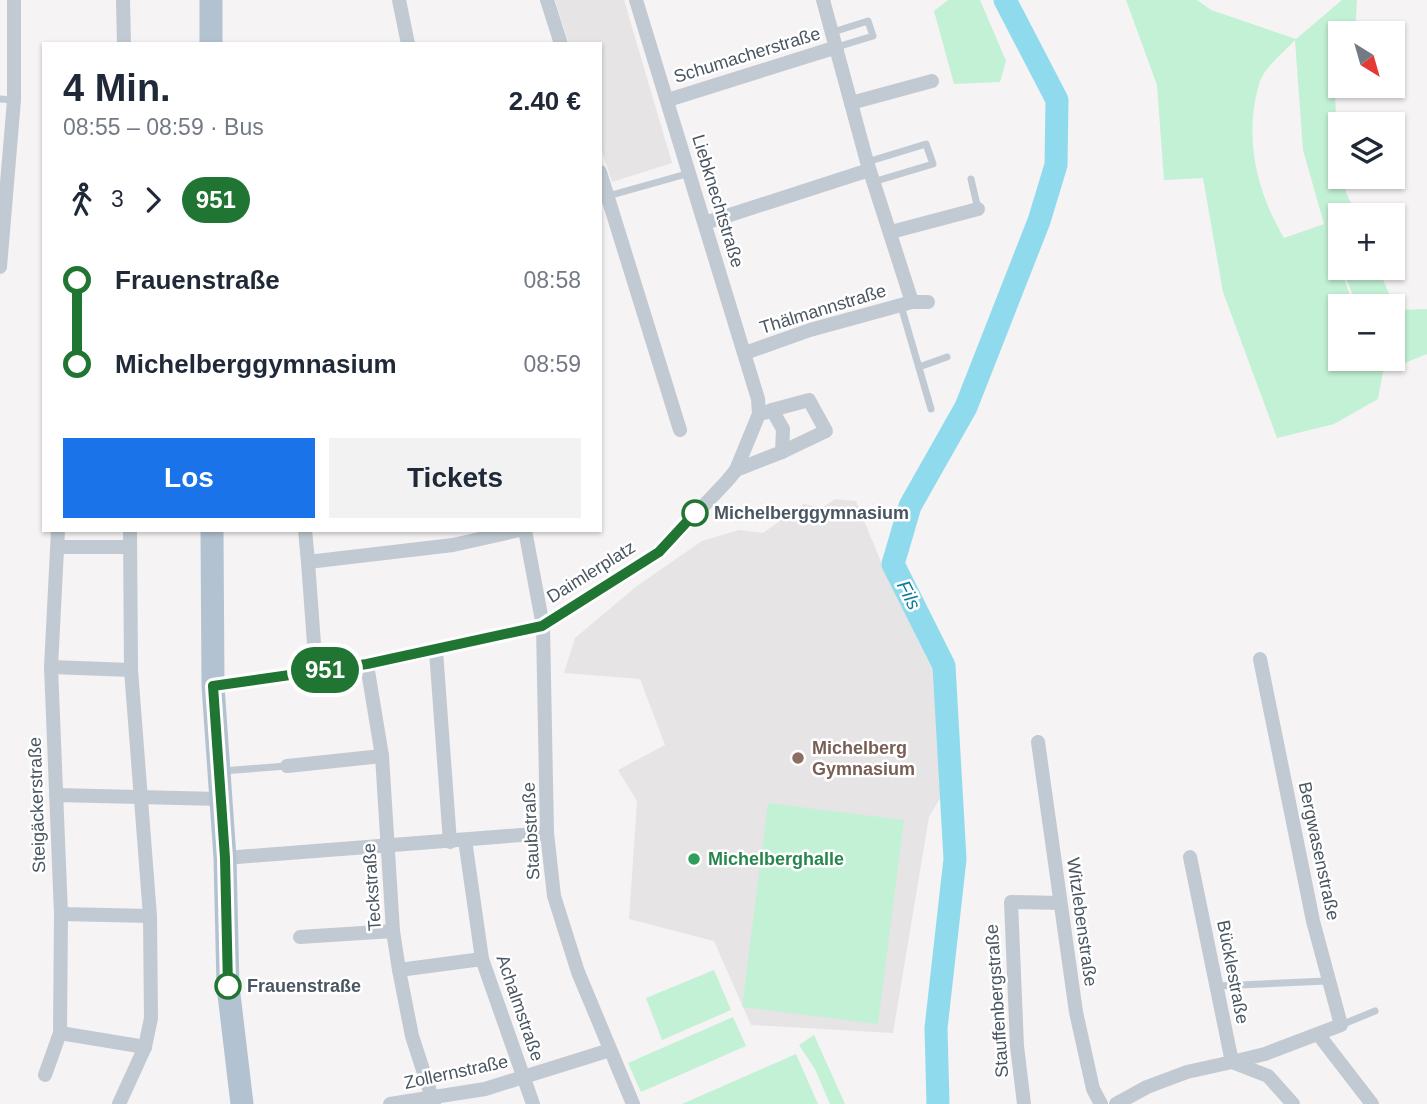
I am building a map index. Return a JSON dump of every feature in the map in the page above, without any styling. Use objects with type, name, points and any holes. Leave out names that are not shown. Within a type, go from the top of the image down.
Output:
[{"type":"main road","points":[[211,0],[211,42]]},
{"type":"main road","points":[[212,532],[213,686],[225,858],[228,986],[242,1104]]},
{"type":"street","points":[[0,267],[14,0]]},
{"type":"street","points":[[123,0],[124,42]]},
{"type":"street","points":[[399,0],[408,42]]},
{"type":"street","points":[[547,0],[560,42]]},
{"type":"street","name":"Liebknechtstraße","points":[[636,0],[745,353],[766,412],[783,429],[782,452]]},
{"type":"street","name":"Schumacherstraße","points":[[823,0],[870,171]]},
{"type":"street","name":"Schumacherstraße","points":[[668,100],[837,47]]},
{"type":"street","points":[[853,109],[932,81]]},
{"type":"street","points":[[705,223],[870,171]]},
{"type":"street","name":"Thälmannstraße","points":[[870,171],[892,239],[906,303]]},
{"type":"street","points":[[602,178],[680,430]]},
{"type":"street","points":[[892,239],[978,208]]},
{"type":"street","name":"Thälmannstraße","points":[[745,353],[906,303],[928,302]]},
{"type":"street","points":[[809,400],[826,431],[731,476],[766,412],[809,400]]},
{"type":"street","name":"Daimlerplatz","points":[[523,532],[542,626],[659,552],[731,476]]},
{"type":"street","name":"Steigäckerstraße","points":[[45,1075],[60,1033],[61,914],[51,667],[58,532]]},
{"type":"street","points":[[124,1103],[145,1047],[151,1018],[150,916],[131,670],[130,532]]},
{"type":"street","points":[[304,532],[316,671]]},
{"type":"street","points":[[307,562],[453,545],[514,532]]},
{"type":"street","points":[[58,547],[130,547]]},
{"type":"street","points":[[213,686],[367,664],[542,626]]},
{"type":"street","name":"Staubstraße","points":[[542,626],[547,833],[554,896],[579,972],[634,1104]]},
{"type":"street","name":"Achalmstraße","points":[[436,651],[458,841],[482,959],[533,1104]]},
{"type":"street","name":"Bergwasenstraße","points":[[1260,659],[1327,981],[1341,1025]]},
{"type":"street","name":"Teckstraße","points":[[367,664],[382,757],[393,931],[412,1036],[433,1102]]},
{"type":"street","points":[[51,667],[131,670]]},
{"type":"street","name":"Witzlebenstraße","points":[[1038,742],[1076,1012],[1093,1089],[1101,1104]]},
{"type":"street","points":[[287,766],[382,757]]},
{"type":"street","points":[[56,795],[220,799]]},
{"type":"street","points":[[225,858],[547,833]]},
{"type":"street","name":"Bücklestraße","points":[[1190,857],[1232,1062]]},
{"type":"street","name":"Stauffenbergstraße","points":[[1024,1104],[1017,1046],[1011,902],[1060,903]]},
{"type":"street","points":[[61,914],[150,916]]},
{"type":"street","points":[[300,937],[393,931]]},
{"type":"street","points":[[399,970],[482,959]]},
{"type":"street","points":[[1115,1104],[1147,1087],[1188,1072],[1265,1054],[1341,1025]]},
{"type":"street","points":[[60,1033],[145,1047]]},
{"type":"street","points":[[1318,1034],[1371,1104]]},
{"type":"street","name":"Zollernstraße","points":[[390,1104],[433,1102],[523,1078],[610,1050]]},
{"type":"street","points":[[1232,1062],[1268,1076],[1293,1104]]},
{"type":"lane","points":[[833,32],[868,21],[873,36],[837,47]]},
{"type":"lane","points":[[926,144],[933,164],[870,171],[926,144]]},
{"type":"lane","points":[[608,196],[690,173]]},
{"type":"lane","points":[[971,178],[978,208]]},
{"type":"lane","points":[[906,303],[931,409]]},
{"type":"lane","points":[[919,367],[947,357]]},
{"type":"lane","points":[[219,771],[287,766]]},
{"type":"lane","points":[[1218,986],[1327,981]]},
{"type":"lane","points":[[1341,1025],[1375,1011]]},
{"type":"shaded area","points":[[555,0],[624,0],[672,163],[612,182],[602,151],[602,42],[568,42]]},
{"type":"shaded area","name":"Michelberg Gymnasium","points":[[835,499],[856,501],[888,579],[942,689],[956,771],[929,817],[893,1033],[751,1025],[714,941],[629,919],[637,801],[618,770],[665,745],[640,679],[564,673],[575,638],[637,586],[702,541],[739,530],[763,533],[804,504],[822,508]]},
{"type":"green space","points":[[948,0],[980,0],[1006,61],[1000,82],[954,84],[934,11]]},
{"type":"green space","points":[[1126,0],[1197,0],[1211,10],[1296,39],[1342,0],[1357,0],[1356,21],[1328,21],[1328,98],[1335,98],[1336,112],[1328,112],[1328,189],[1346,189],[1351,203],[1328,203],[1328,280],[1344,280],[1350,294],[1328,294],[1328,371],[1385,371],[1383,372],[1378,399],[1334,424],[1277,438],[1223,292],[1203,178],[1164,180],[1157,85]],"holes":[[[1295,40],[1303,150],[1324,224],[1284,238],[1266,201],[1255,162],[1253,122],[1260,81]]]},
{"type":"green space","points":[[1347,280],[1383,280],[1389,294],[1352,294]]},
{"type":"green space","points":[[1427,309],[1427,354],[1405,363],[1405,310]]},
{"type":"green space","points":[[768,803],[904,820],[878,1024],[742,1007]]},
{"type":"green space","points":[[714,970],[731,1010],[662,1040],[646,998]]},
{"type":"green space","points":[[733,1017],[746,1046],[641,1092],[628,1063]]},
{"type":"green space","points":[[814,1035],[845,1104],[830,1104],[815,1069],[799,1045]]},
{"type":"green space","points":[[796,1054],[818,1104],[682,1104]]},
{"type":"waterway","name":"Fils","points":[[938,1104],[936,1028],[955,859],[944,666],[893,564],[910,506],[966,407],[1039,221],[1056,165],[1057,100],[1005,0]]},
{"type":"bus line","name":"951","points":[[228,986],[225,858],[213,686],[367,664],[542,626],[659,552],[695,513]]},
{"type":"place","name":"Michelberggymnasium","points":[[695,513]]},
{"type":"place","name":"Michelberg Gymnasium","points":[[798,758]]},
{"type":"place","name":"Michelberghalle","points":[[694,859]]},
{"type":"place","name":"Frauenstraße","points":[[228,986]]}]
